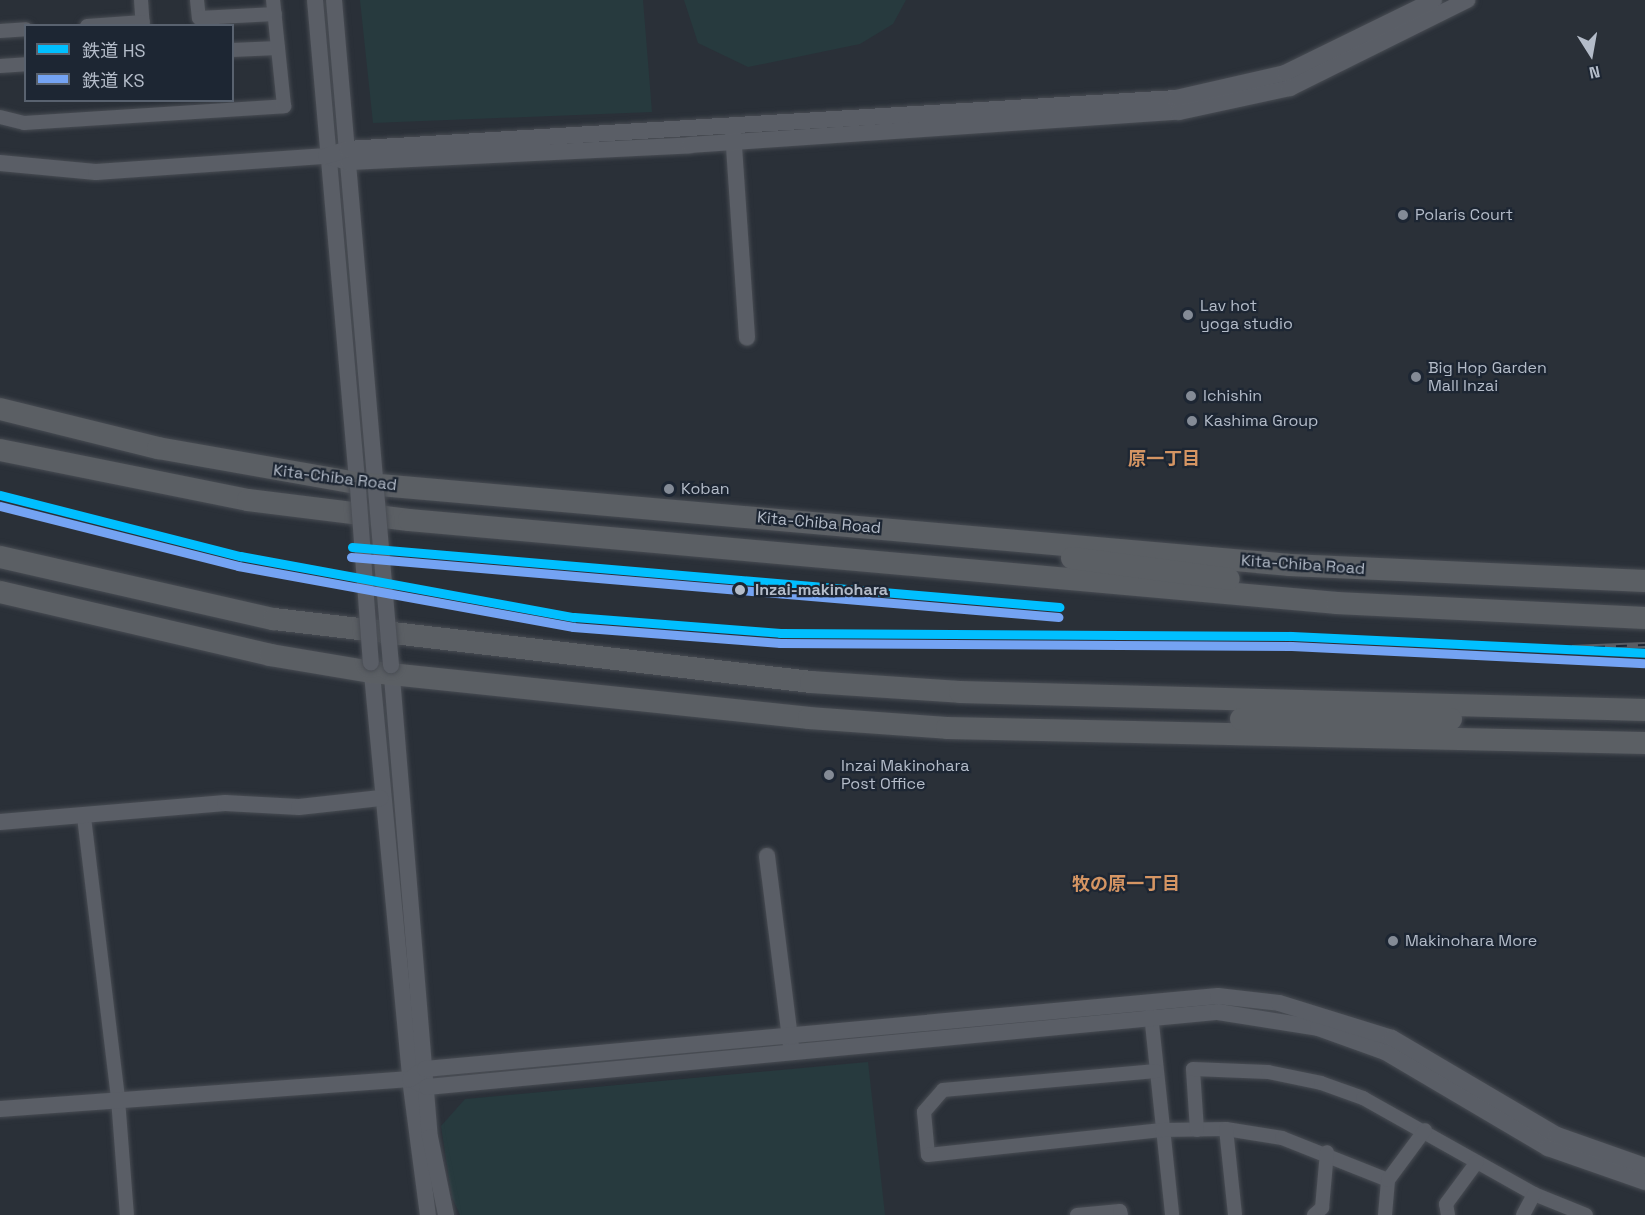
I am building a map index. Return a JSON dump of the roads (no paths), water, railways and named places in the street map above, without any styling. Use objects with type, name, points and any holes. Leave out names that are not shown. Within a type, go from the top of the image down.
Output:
[{"type":"highway","name":"Kita-Chiba Road","points":[[0,410],[158,448],[366,486],[978,536],[1290,565],[1645,581]]},
{"type":"highway","name":"Kita-Chiba Road","points":[[0,450],[248,500],[409,520],[1337,603],[1645,618]]},
{"type":"highway","points":[[978,536],[1054,556],[1287,586],[1337,603]]},
{"type":"highway","points":[[0,557],[274,619],[811,682],[960,692],[1645,710]]},
{"type":"highway","points":[[0,592],[270,655],[947,728],[1645,743]]},
{"type":"highway","points":[[947,728],[1105,716],[1425,720],[1554,718],[1608,709]]},
{"type":"street","points":[[141,0],[143,24]]},
{"type":"street","points":[[0,117],[24,123],[284,106],[274,7],[199,18],[197,0]]},
{"type":"street","points":[[315,0],[326,156],[366,486]]},
{"type":"street","points":[[334,0],[347,156],[366,486],[382,668],[398,798],[430,1137],[446,1215]]},
{"type":"street","points":[[347,156],[733,125],[1229,90],[1326,56],[1434,0]]},
{"type":"street","points":[[0,163],[96,172],[326,156],[734,142],[1179,112],[1232,103],[1333,70],[1467,0]]},
{"type":"street","points":[[0,31],[24,29]]},
{"type":"street","points":[[234,50],[278,48]]},
{"type":"street","points":[[0,66],[24,64]]},
{"type":"street","points":[[149,102],[150,116]]},
{"type":"street","points":[[733,125],[747,338]]},
{"type":"street","points":[[382,668],[381,798],[410,1079],[429,1215]]},
{"type":"street","points":[[0,822],[84,817],[225,803],[299,807],[381,798]]},
{"type":"street","points":[[84,817],[118,1099],[126,1215]]},
{"type":"street","points":[[767,856],[791,1052]]},
{"type":"street","points":[[410,1079],[425,1069],[1183,996],[1279,1003],[1392,1038],[1557,1135],[1645,1166]]},
{"type":"street","points":[[0,1109],[410,1079],[427,1087],[1151,1014],[1218,1012],[1318,1028],[1410,1064],[1548,1148],[1645,1182]]},
{"type":"street","points":[[1151,1014],[1172,1215]]},
{"type":"street","points":[[1197,1130],[1193,1069],[1224,1068],[1322,1083],[1425,1130],[1534,1194],[1586,1215]]},
{"type":"street","points":[[1156,1071],[942,1090],[924,1112],[928,1155],[1162,1130],[1226,1129],[1326,1152],[1388,1180]]},
{"type":"street","points":[[1226,1129],[1235,1215]]},
{"type":"street","points":[[1385,1215],[1388,1180],[1425,1130]]},
{"type":"street","points":[[1314,1215],[1322,1208],[1326,1152]]},
{"type":"street","points":[[1448,1215],[1446,1204],[1477,1162]]},
{"type":"street","points":[[1523,1215],[1534,1194]]},
{"type":"street","points":[[1077,1215],[1120,1211],[1121,1215]]},
{"type":"railway","points":[[1572,648],[1645,645]]},
{"type":"rail line","name":"HS","points":[[0,495],[240,556],[574,617],[780,633],[1291,636],[1645,653]]},
{"type":"rail line","name":"KS","points":[[0,506],[238,566],[573,627],[780,643],[1291,646],[1644,663]]},
{"type":"rail line","name":"HS","points":[[352,547],[1059,607]]},
{"type":"rail line","name":"KS","points":[[351,557],[1058,617]]},
{"type":"place","name":"Polaris Court","points":[[1403,215]]},
{"type":"place","name":"Lav hot yoga studio","points":[[1188,315]]},
{"type":"place","name":"Big Hop Garden Mall Inzai","points":[[1416,377]]},
{"type":"place","name":"Ichishin","points":[[1191,396]]},
{"type":"place","name":"Kashima Group","points":[[1192,421]]},
{"type":"place","name":"Koban","points":[[669,489]]},
{"type":"place","name":"Inzai-makinohara","points":[[740,590]]},
{"type":"place","name":"Inzai Makinohara Post Office","points":[[829,775]]},
{"type":"place","name":"Makinohara More","points":[[1393,941]]},
{"type":"district","name":"原一丁目","points":[[1164,459]]},
{"type":"district","name":"牧の原一丁目","points":[[1126,884]]}]
